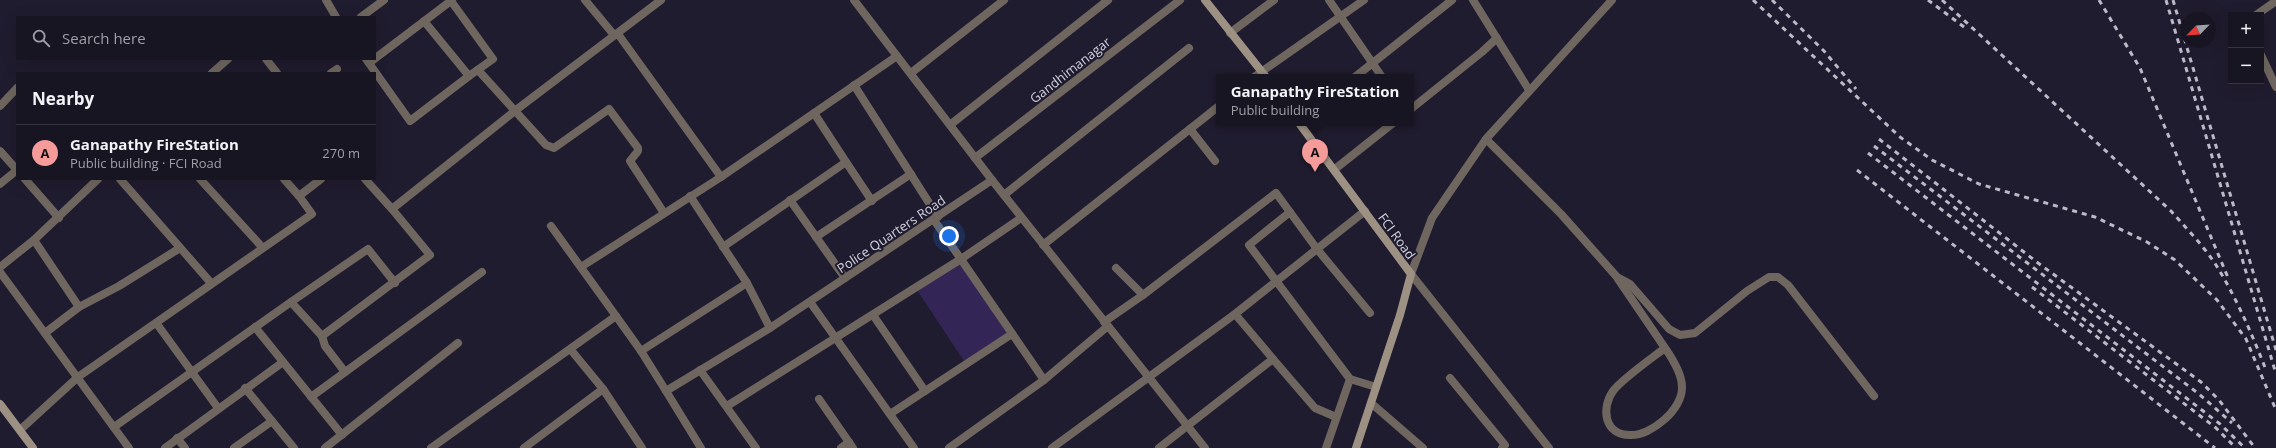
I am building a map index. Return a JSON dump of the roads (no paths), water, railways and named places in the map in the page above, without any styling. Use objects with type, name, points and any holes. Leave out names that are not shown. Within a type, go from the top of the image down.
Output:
[{"type":"street","points":[[326,0],[335,16]]},
{"type":"street","points":[[362,16],[384,0]]},
{"type":"street","points":[[585,0],[616,34],[721,177]]},
{"type":"street","points":[[392,209],[516,110],[661,0]]},
{"type":"street","points":[[854,0],[1021,218],[1205,448]]},
{"type":"street","points":[[911,73],[1004,0]]},
{"type":"street","points":[[950,125],[1108,0]]},
{"type":"street","name":"Gandhimanagar","points":[[976,158],[1180,0]]},
{"type":"street","points":[[1205,0],[1264,74],[1364,0]]},
{"type":"street","points":[[1230,33],[1274,0]]},
{"type":"street","points":[[1330,0],[1380,74]]},
{"type":"street","points":[[1359,74],[1452,0]]},
{"type":"street","points":[[1473,0],[1530,90]]},
{"type":"street","points":[[1549,448],[1411,274],[1432,218],[1486,139],[1612,0]]},
{"type":"street","points":[[2260,12],[2276,0]]},
{"type":"street","points":[[376,55],[451,1],[493,59],[410,121],[376,72]]},
{"type":"street","points":[[424,22],[469,76]]},
{"type":"street","points":[[1414,107],[1482,52],[1497,38]]},
{"type":"street","points":[[1004,195],[1189,48]]},
{"type":"street","points":[[581,267],[721,177],[897,56]]},
{"type":"street","points":[[213,72],[227,60]]},
{"type":"street","points":[[267,60],[276,72]]},
{"type":"street","points":[[368,61],[376,72]]},
{"type":"street","points":[[2264,61],[2276,87]]},
{"type":"street","points":[[478,70],[516,110],[546,145],[554,148],[609,109],[638,148],[638,152],[630,161],[664,213]]},
{"type":"street","points":[[854,85],[911,174],[936,219],[961,259],[1044,380]]},
{"type":"street","points":[[0,106],[16,89]]},
{"type":"street","points":[[1043,245],[1216,108]]},
{"type":"street","points":[[814,113],[872,201]]},
{"type":"street","name":"FCI Road","points":[[1301,126],[1335,169],[1411,274],[1356,448]]},
{"type":"street","points":[[1335,169],[1389,126]]},
{"type":"street","points":[[1190,129],[1215,161]]},
{"type":"street","points":[[1486,139],[1561,214],[1617,277],[1665,348],[1678,371],[1682,386],[1680,397],[1674,409],[1642,434],[1630,436],[1618,433],[1610,426],[1605,415],[1606,405],[1614,390],[1665,348]]},
{"type":"street","points":[[0,151],[16,169]]},
{"type":"street","points":[[723,246],[846,162]]},
{"type":"street","points":[[0,184],[16,171]]},
{"type":"street","points":[[816,237],[911,174]]},
{"type":"street","points":[[26,180],[59,218]]},
{"type":"street","points":[[0,267],[59,218],[97,180]]},
{"type":"street","points":[[121,180],[211,283]]},
{"type":"street","points":[[201,180],[262,247]]},
{"type":"street","points":[[20,430],[78,378],[157,324],[262,247],[312,214],[285,180]]},
{"type":"street","points":[[299,196],[320,180]]},
{"type":"street","points":[[322,336],[395,283],[430,255],[366,180]]},
{"type":"street","name":"Police Quarters Road","points":[[666,391],[770,328],[936,219],[992,180]]},
{"type":"street","points":[[949,448],[1044,380],[1106,324],[1276,193],[1317,249],[1370,313]]},
{"type":"street","points":[[690,196],[747,283],[770,328]]},
{"type":"street","points":[[790,200],[846,278]]},
{"type":"street","points":[[1052,448],[1150,378],[1235,314],[1365,211]]},
{"type":"street","points":[[1290,212],[1249,245],[1277,280],[1350,379],[1376,387]]},
{"type":"street","points":[[727,406],[961,259],[1021,218]]},
{"type":"street","points":[[551,226],[642,351],[701,448]]},
{"type":"street","points":[[34,240],[79,307]]},
{"type":"street","points":[[45,333],[79,307],[119,286],[180,248]]},
{"type":"street","points":[[114,427],[191,371],[368,249],[395,283]]},
{"type":"street","points":[[1116,268],[1144,295]]},
{"type":"street","points":[[0,272],[129,448]]},
{"type":"street","points":[[311,397],[482,272]]},
{"type":"street","points":[[1617,277],[1630,284],[1669,329],[1680,335],[1688,336],[1695,333],[1747,291],[1769,277],[1778,276],[1788,285],[1874,396]]},
{"type":"street","points":[[642,351],[747,283]]},
{"type":"street","points":[[291,302],[322,336],[325,346],[345,372]]},
{"type":"street","points":[[810,302],[914,448]]},
{"type":"street","points":[[1235,314],[1315,408],[1336,417]]},
{"type":"street","points":[[873,315],[925,391]]},
{"type":"street","points":[[431,448],[571,350],[616,316]]},
{"type":"street","points":[[157,324],[218,408]]},
{"type":"street","points":[[254,327],[342,435]]},
{"type":"street","points":[[890,414],[1012,334]]},
{"type":"street","points":[[325,448],[458,343]]},
{"type":"street","points":[[571,350],[603,389],[642,448]]},
{"type":"street","points":[[1159,448],[1273,359]]},
{"type":"street","points":[[165,448],[176,438],[283,362]]},
{"type":"street","points":[[700,370],[756,448]]},
{"type":"street","points":[[1450,378],[1505,447]]},
{"type":"street","points":[[1326,448],[1350,379]]},
{"type":"street","points":[[245,388],[294,448]]},
{"type":"street","points":[[526,447],[603,389]]},
{"type":"street","points":[[819,399],[851,445],[841,448]]},
{"type":"street","points":[[1371,403],[1423,448]]},
{"type":"street","points":[[0,404],[33,448]]},
{"type":"street","points":[[237,447],[272,421]]},
{"type":"street","points":[[176,438],[185,448]]},
{"type":"railway","points":[[1753,0],[1900,137],[1932,160],[1979,184],[2095,217],[2147,242],[2175,260],[2217,300],[2246,339],[2276,410]]},
{"type":"railway","points":[[1772,0],[1824,51],[1856,89]]},
{"type":"railway","points":[[1928,0],[1964,27]]},
{"type":"railway","points":[[1942,0],[2171,211],[2194,237],[2216,265],[2230,290],[2249,329],[2266,370]]},
{"type":"railway","points":[[2099,0],[2140,68],[2229,280]]},
{"type":"railway","points":[[2166,0],[2276,374]]},
{"type":"railway","points":[[2173,0],[2276,350]]},
{"type":"railway","points":[[1879,139],[2038,263],[2201,382],[2219,400],[2255,448]]},
{"type":"railway","points":[[1874,146],[2199,394],[2232,423]]},
{"type":"railway","points":[[1868,153],[2220,424],[2245,448]]},
{"type":"railway","points":[[1857,170],[2215,448]]},
{"type":"railway","points":[[2032,287],[2216,428],[2236,448]]},
{"type":"place","name":"Ganapathy FireStation","points":[[1315,172]]}]
